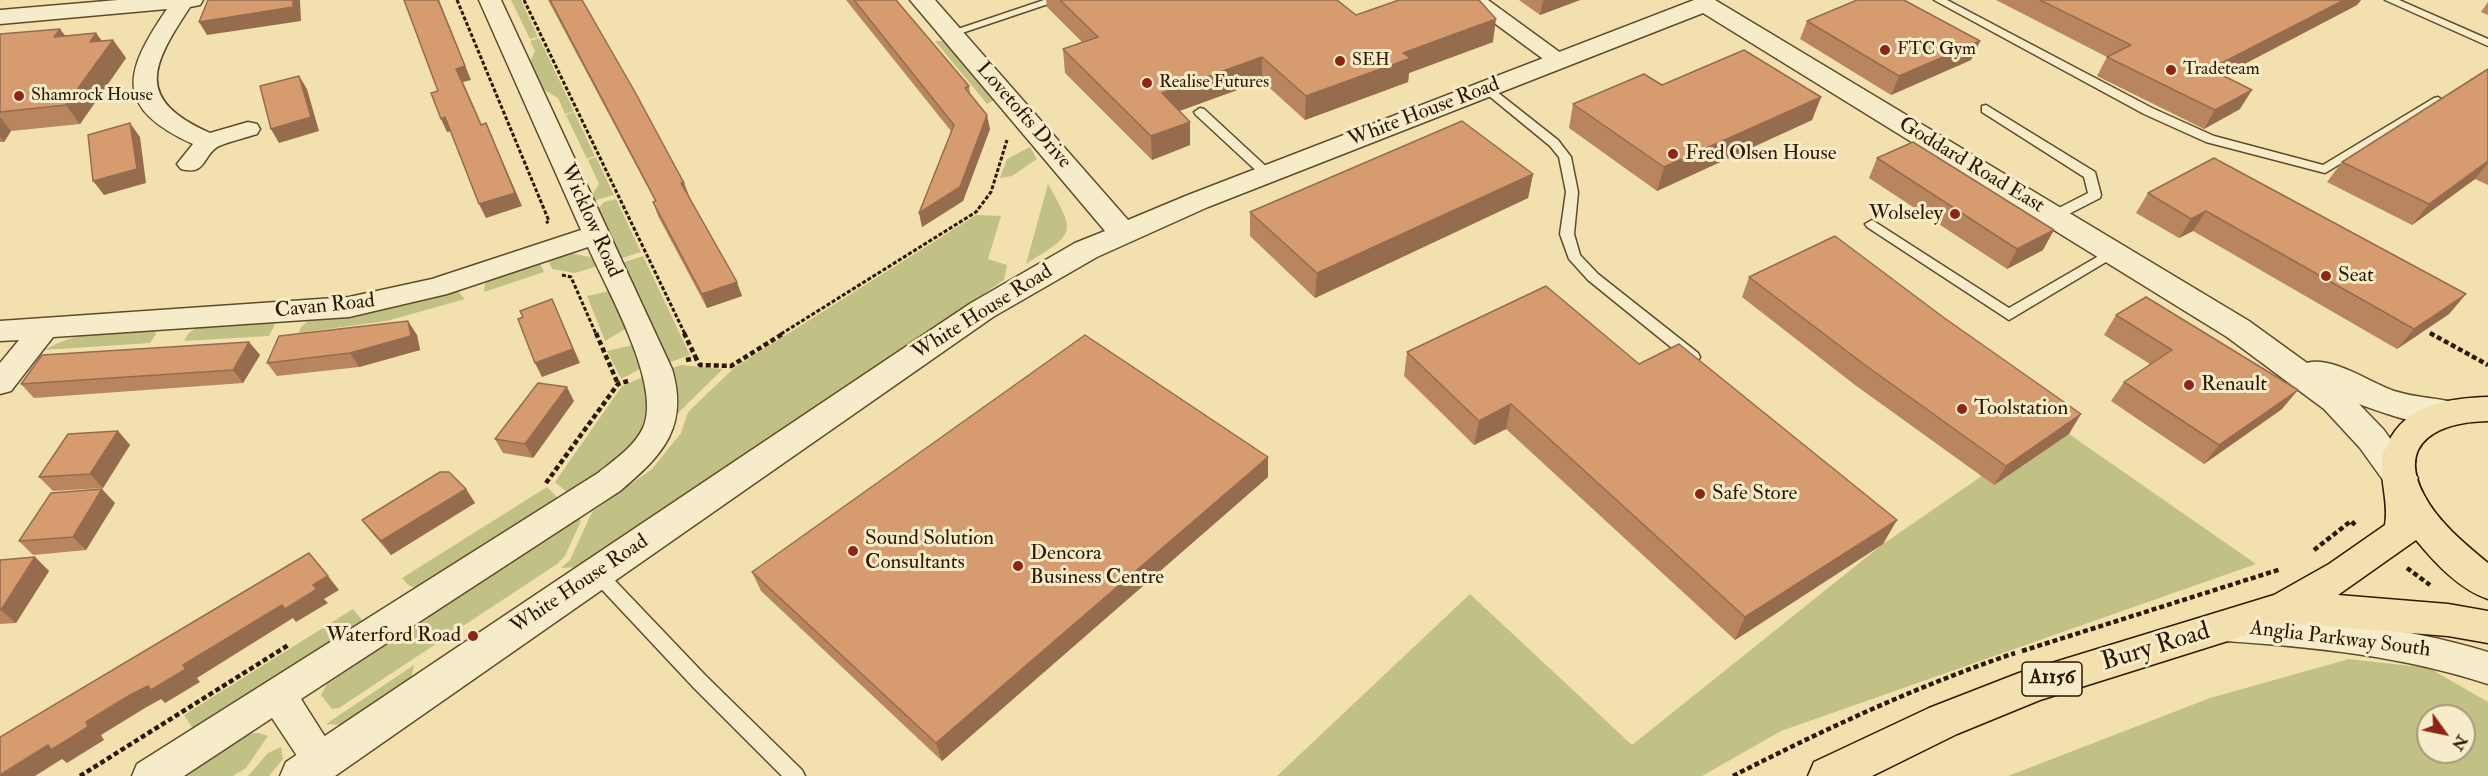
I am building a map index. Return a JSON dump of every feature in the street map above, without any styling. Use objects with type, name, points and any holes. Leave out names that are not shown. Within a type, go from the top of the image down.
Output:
[{"type":"main road","points":[[2488,409],[2441,414],[2415,428],[2400,449],[2400,481],[2414,510],[2434,538],[2488,584]]},
{"type":"main road","name":"Bury Road","points":[[1829,776],[1943,721],[2033,685],[2285,607],[2382,549],[2402,532],[2405,512],[2400,481]]},
{"type":"main road","name":"Bury Road","points":[[2285,607],[2448,620],[2488,627]]},
{"type":"street","points":[[0,17],[188,0]]},
{"type":"street","points":[[188,0],[147,58],[145,92],[150,108],[158,116],[208,142]]},
{"type":"street","name":"Wicklow Road","points":[[278,695],[609,482],[640,456],[663,419],[666,407],[657,369],[490,0]]},
{"type":"street","name":"Lovetofts Drive","points":[[922,0],[1028,120],[1122,232]]},
{"type":"street","points":[[1474,0],[1558,59]]},
{"type":"street","name":"White House Road","points":[[278,695],[312,769],[982,310],[1050,269],[1122,232],[1558,59],[1710,2]]},
{"type":"street","name":"Goddard Road East","points":[[1710,2],[2238,329],[2336,400],[2372,439],[2400,481]]},
{"type":"street","points":[[190,164],[208,142],[248,129]]},
{"type":"street","name":"Cavan Road","points":[[0,331],[350,307],[426,290],[595,235]]},
{"type":"street","points":[[0,383],[45,328]]},
{"type":"street","name":"Goddard Road East","points":[[2238,329],[2376,398],[2432,412],[2450,413]]},
{"type":"street","name":"Anglia Parkway South","points":[[2225,626],[2367,639],[2449,654],[2488,668]]},
{"type":"street","points":[[151,776],[278,695]]},
{"type":"lane","points":[[952,33],[1055,0]]},
{"type":"lane","points":[[1939,0],[2148,111],[2210,139],[2325,169],[2447,96]]},
{"type":"lane","points":[[2390,0],[2488,43]]},
{"type":"lane","points":[[1487,88],[1554,143],[1565,157],[1572,192],[1567,234],[1574,256],[1593,277],[1705,366]]},
{"type":"lane","points":[[1986,109],[2090,175],[2095,195],[2054,216]]},
{"type":"lane","points":[[1200,112],[1267,174]]},
{"type":"lane","points":[[1872,224],[2009,315],[2114,253]]},
{"type":"lane","points":[[597,573],[700,682],[795,776]]},
{"type":"path","points":[[458,0],[549,220],[533,232],[548,273],[571,278],[618,384]]},
{"type":"path","points":[[524,0],[700,365],[731,366],[976,212],[991,192],[1005,151],[1007,137],[1003,128],[1028,120]]},
{"type":"path","points":[[2430,333],[2488,364]]},
{"type":"path","points":[[538,488],[548,482],[618,384],[657,369],[696,358]]},
{"type":"path","points":[[2350,522],[2431,586],[2448,620]]},
{"type":"path","points":[[80,776],[299,638]]},
{"type":"shaded area","points":[[511,0],[521,0],[538,37],[530,39]]},
{"type":"shaded area","points":[[539,38],[574,111],[565,114],[558,98],[541,88],[529,63],[535,51],[530,41]]},
{"type":"shaded area","points":[[935,41],[946,41],[996,99],[987,104]]},
{"type":"shaded area","points":[[574,112],[595,156],[587,159],[566,115]]},
{"type":"shaded area","points":[[1030,147],[1037,159],[1012,176],[1000,178],[1007,159]]},
{"type":"shaded area","points":[[596,157],[614,195],[593,201],[591,196],[599,184],[588,160]]},
{"type":"shaded area","points":[[1048,184],[1064,214],[1067,224],[1066,231],[1062,239],[1054,246],[1026,264]]},
{"type":"shaded area","points":[[616,199],[641,252],[620,259],[597,210],[604,202]]},
{"type":"shaded area","points":[[976,215],[1001,216],[988,259],[1007,265],[1004,280],[579,567],[561,568],[570,560],[592,512],[652,469],[681,433],[688,412],[735,367]]},
{"type":"shaded area","points":[[570,253],[590,257],[598,266],[575,273],[552,269],[547,257]]},
{"type":"shaded area","points":[[643,256],[690,355],[668,363],[622,263]]},
{"type":"shaded area","points":[[539,260],[544,272],[484,292],[486,277]]},
{"type":"shaded area","points":[[454,287],[465,299],[387,321],[298,333],[302,326],[312,318]]},
{"type":"shaded area","points":[[609,291],[627,328],[605,341],[587,296]]},
{"type":"shaded area","points":[[273,320],[274,326],[269,336],[184,341],[188,334],[201,324]]},
{"type":"shaded area","points":[[153,327],[156,334],[150,343],[44,350],[83,335]]},
{"type":"shaded area","points":[[633,345],[642,368],[621,379],[607,351]]},
{"type":"shaded area","points":[[681,365],[723,369],[671,420],[676,407],[677,395],[670,369]]},
{"type":"shaded area","points":[[641,378],[647,379],[649,406],[647,421],[642,433],[624,454],[570,495],[555,482],[622,386]]},
{"type":"shaded area","points":[[2056,425],[2256,564],[1781,731],[1702,776],[1277,776],[1470,594],[1632,745],[1883,544]]},
{"type":"shaded area","points":[[547,487],[561,501],[420,590],[408,585],[402,578]]},
{"type":"shaded area","points":[[577,515],[581,521],[565,556],[557,564],[339,708],[332,709],[321,695],[327,684],[356,665],[351,658]]},
{"type":"shaded area","points":[[353,609],[361,619],[363,628],[196,733],[184,715]]},
{"type":"shaded area","points":[[2349,659],[2429,668],[2488,702],[2488,776],[2008,776],[2210,698]]},
{"type":"shaded area","points":[[414,665],[411,680],[343,725],[326,724]]},
{"type":"shaded area","points":[[259,733],[268,736],[246,768],[233,776],[169,776],[244,734]]},
{"type":"shaded area","points":[[281,747],[283,759],[269,776],[248,776],[268,753]]},
{"type":"building","points":[[208,0],[293,0],[293,7],[199,22]]},
{"type":"building","points":[[404,0],[438,0],[465,66],[456,69],[481,125],[486,123],[515,193],[479,204],[445,117],[441,119],[431,93],[438,91]]},
{"type":"building","points":[[550,0],[582,0],[635,92],[684,183],[681,183],[737,282],[702,294],[653,202],[656,201]]},
{"type":"building","points":[[854,0],[896,0],[969,86],[965,88],[987,115],[960,187],[919,213],[954,125]]},
{"type":"building","points":[[1060,0],[1337,0],[1356,15],[1399,0],[1479,0],[1496,19],[1403,53],[1411,58],[1306,96],[1262,57],[1162,93],[1190,122],[1151,136],[1063,49],[1098,37]]},
{"type":"building","points":[[1857,0],[1904,0],[1980,41],[1899,76],[1807,21]]},
{"type":"building","name":"Tradeteam","points":[[2040,0],[2344,0],[2210,69],[2252,90],[2215,110],[2107,57],[2131,45]]},
{"type":"building","points":[[60,29],[54,37],[96,33],[90,42],[113,40],[66,105],[0,112],[0,34]]},
{"type":"building","name":"Fred Olsen House","points":[[1744,50],[1821,97],[1664,167],[1573,104],[1644,74],[1662,85]]},
{"type":"building","points":[[2488,69],[2488,161],[2429,204],[2342,162]]},
{"type":"building","points":[[299,76],[311,117],[271,129],[260,86]]},
{"type":"building","points":[[1462,121],[1533,174],[1317,273],[1250,212]]},
{"type":"building","points":[[130,123],[137,169],[93,181],[88,135]]},
{"type":"building","points":[[1913,142],[2054,230],[2017,249],[1877,158]]},
{"type":"building","points":[[2214,158],[2466,294],[2414,329],[2206,211],[2191,219],[2148,193]]},
{"type":"building","points":[[1835,236],[1943,317],[2081,414],[2006,466],[1865,365],[1749,277]]},
{"type":"building","points":[[1546,286],[1639,364],[1679,344],[1897,520],[1745,617],[1511,404],[1479,421],[1407,352]]},
{"type":"building","name":"Renault","points":[[2146,297],[2298,390],[2219,445],[2124,382],[2172,350],[2116,315]]},
{"type":"building","points":[[552,299],[573,349],[535,363],[518,319],[523,317],[520,311]]},
{"type":"building","points":[[408,321],[411,336],[350,353],[267,363],[279,336]]},
{"type":"building","name":"Dencora Business Centre","points":[[1085,335],[1268,457],[936,743],[752,572]]},
{"type":"building","points":[[249,342],[233,370],[21,384],[42,355]]},
{"type":"building","points":[[538,383],[567,387],[525,444],[495,439]]},
{"type":"building","points":[[118,431],[90,474],[39,477],[68,434]]},
{"type":"building","points":[[440,472],[449,472],[466,489],[381,541],[362,520]]},
{"type":"building","points":[[102,489],[73,537],[19,541],[51,493]]},
{"type":"building","points":[[309,553],[328,576],[313,585],[317,589],[285,609],[282,605],[183,665],[186,669],[151,690],[148,686],[130,695],[86,722],[88,727],[51,750],[48,745],[0,775],[0,737]]},
{"type":"building","points":[[35,557],[1,610],[0,610],[0,560]]},
{"type":"place","name":"FTC Gym","points":[[1885,50]]},
{"type":"place","name":"SEH","points":[[1340,61]]},
{"type":"place","name":"Tradeteam","points":[[2171,70]]},
{"type":"place","name":"Realise Futures","points":[[1147,83]]},
{"type":"place","name":"Shamrock House","points":[[19,96]]},
{"type":"place","name":"Fred Olsen House","points":[[1673,154]]},
{"type":"place","name":"Wolseley","points":[[1955,214]]},
{"type":"place","name":"Seat","points":[[2326,276]]},
{"type":"place","name":"Renault","points":[[2189,385]]},
{"type":"place","name":"Toolstation","points":[[1962,409]]},
{"type":"place","name":"Safe Store","points":[[1700,494]]},
{"type":"place","name":"Sound Solution Consultants","points":[[853,551]]},
{"type":"place","name":"Dencora Business Centre","points":[[1018,566]]},
{"type":"place","name":"Waterford Road","points":[[473,636]]}]
